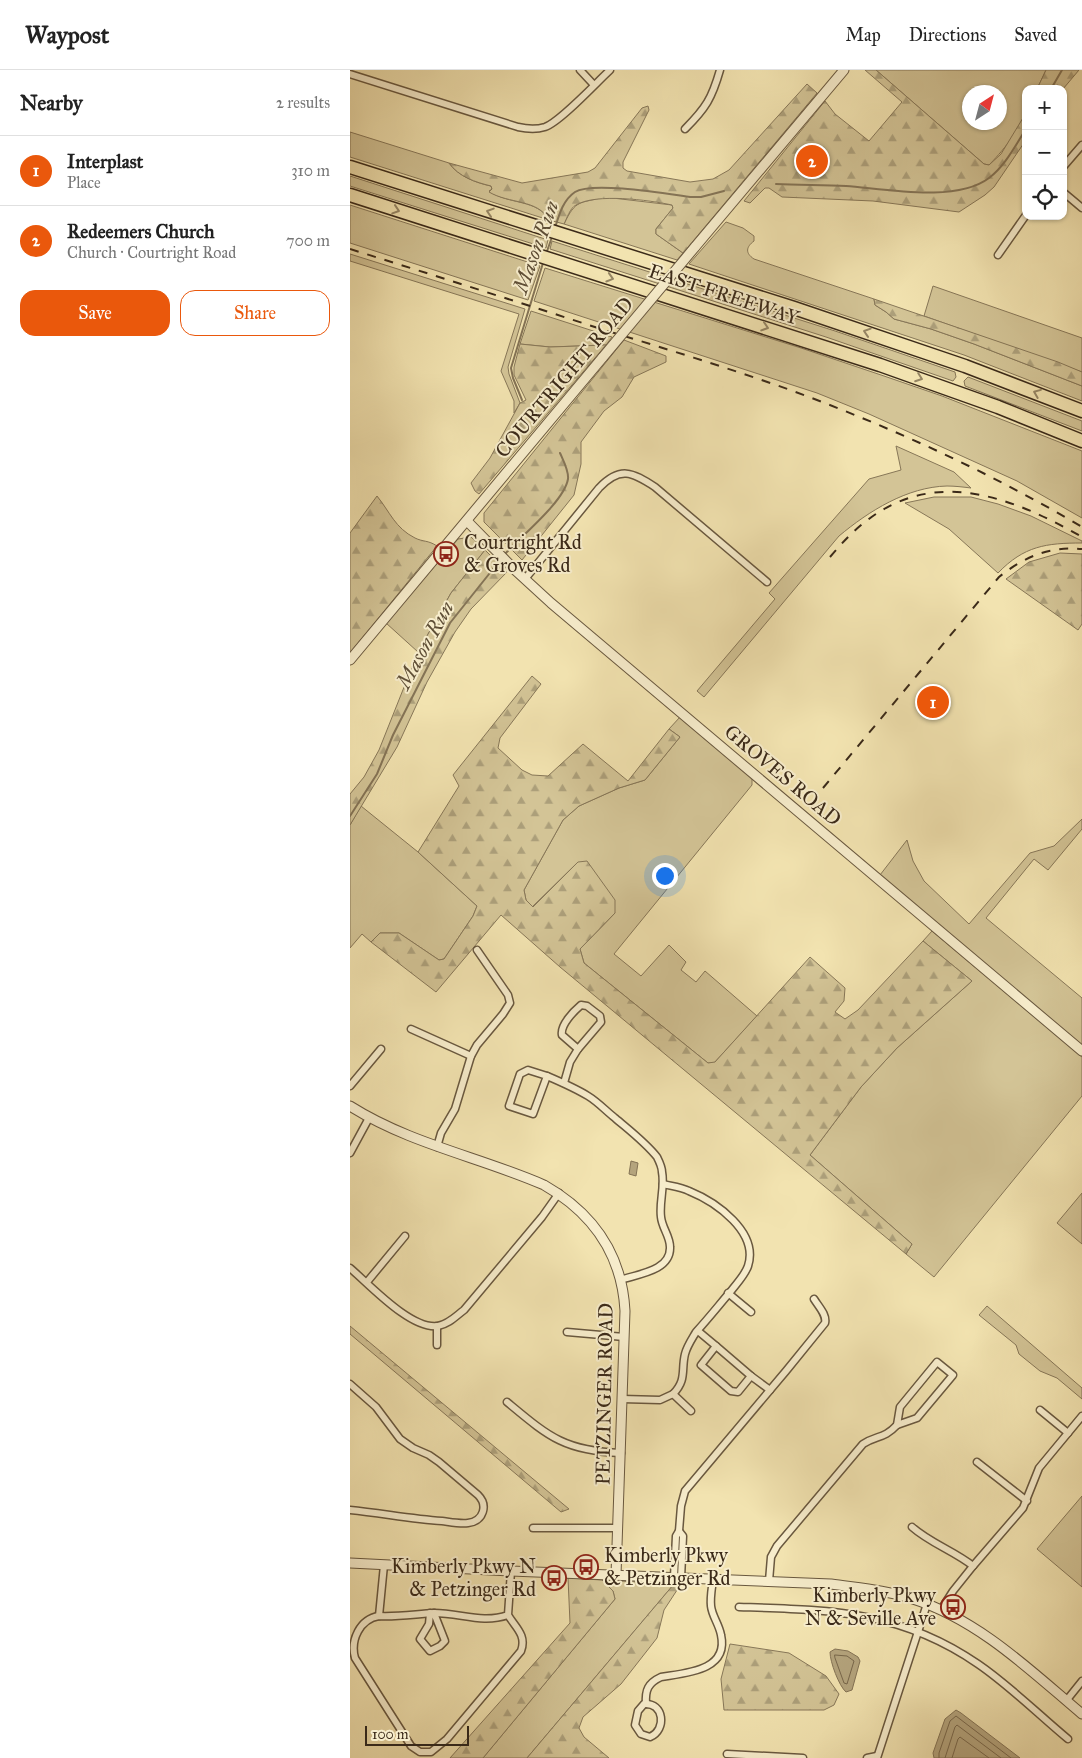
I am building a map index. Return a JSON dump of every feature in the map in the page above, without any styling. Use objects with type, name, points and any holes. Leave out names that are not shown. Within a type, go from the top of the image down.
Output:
[{"type":"highway","name":"EAST FREEWAY","points":[[350,167],[740,290],[965,366],[1082,412]]},
{"type":"highway","name":"EAST FREEWAY","points":[[350,195],[880,365],[1082,441]]},
{"type":"street","points":[[580,70],[594,85]]},
{"type":"street","points":[[350,74],[532,130],[546,127],[558,118],[610,70]]},
{"type":"street","points":[[685,129],[708,104],[714,93],[720,70]]},
{"type":"street","name":"COURTRIGHT ROAD","points":[[350,660],[844,70]]},
{"type":"street","points":[[1067,162],[1082,145]]},
{"type":"street","points":[[1067,195],[1082,208]]},
{"type":"street","points":[[998,255],[1022,220]]},
{"type":"street","points":[[525,579],[610,477],[623,473],[646,481],[655,487],[767,582]]},
{"type":"street","name":"GROVES ROAD","points":[[467,520],[525,579],[571,619],[1082,1051]]},
{"type":"street","points":[[437,1147],[441,1133],[456,1109],[471,1056],[477,1045],[510,1003],[508,995],[477,950]]},
{"type":"street","points":[[564,1083],[570,1062],[578,1049],[601,1022],[600,1016],[584,1004],[579,1007],[561,1029],[562,1035],[578,1049]]},
{"type":"street","points":[[411,1029],[471,1056]]},
{"type":"street","points":[[350,1086],[381,1049]]},
{"type":"street","points":[[547,1076],[534,1114],[509,1106],[520,1074],[528,1070],[547,1076],[590,1097],[641,1141],[658,1159],[662,1171],[663,1184],[660,1205],[662,1222],[670,1247],[668,1257],[653,1270],[620,1280]]},
{"type":"street","name":"PETZINGER ROAD","points":[[350,1106],[408,1136],[529,1178],[559,1193],[580,1210],[596,1230],[613,1259],[624,1298],[616,1575]]},
{"type":"street","points":[[350,1153],[370,1118]]},
{"type":"street","points":[[622,1399],[660,1400],[678,1390],[683,1378],[685,1355],[698,1331],[748,1266],[750,1255],[747,1237],[735,1222],[706,1200],[686,1190],[663,1184]]},
{"type":"street","points":[[350,1268],[412,1320],[437,1326],[452,1320],[464,1310],[542,1217],[559,1193]]},
{"type":"street","points":[[367,1282],[405,1236]]},
{"type":"street","points":[[728,1294],[751,1312]]},
{"type":"street","points":[[678,1577],[676,1536],[679,1531],[681,1506],[685,1491],[826,1321],[825,1315],[814,1299]]},
{"type":"street","points":[[437,1326],[438,1345]]},
{"type":"street","points":[[698,1331],[770,1390]]},
{"type":"street","points":[[566,1332],[624,1337]]},
{"type":"street","points":[[716,1346],[701,1365],[731,1391],[738,1392],[751,1376]]},
{"type":"street","points":[[769,1581],[771,1557],[777,1546],[863,1444],[886,1435],[897,1425],[917,1418],[952,1375],[937,1362],[900,1407],[897,1425]]},
{"type":"street","points":[[350,1384],[384,1415],[400,1439],[439,1462],[478,1495],[485,1506],[484,1511],[476,1520],[468,1523],[408,1518],[385,1513],[350,1510]]},
{"type":"street","points":[[673,1394],[691,1411]]},
{"type":"street","points":[[507,1402],[539,1428],[564,1443],[588,1450],[620,1453]]},
{"type":"street","points":[[1040,1410],[1068,1433]]},
{"type":"street","points":[[941,1610],[973,1566],[1017,1515],[1027,1501],[1039,1468],[1082,1416]]},
{"type":"street","points":[[977,1462],[1027,1501]]},
{"type":"street","points":[[912,1527],[920,1534],[940,1544],[973,1566]]},
{"type":"street","points":[[533,1528],[618,1528]]},
{"type":"street","points":[[350,1563],[831,1584],[880,1590],[927,1604],[977,1630],[1001,1647],[1082,1714]]},
{"type":"street","points":[[379,1616],[384,1565]]},
{"type":"street","points":[[508,1615],[495,1620],[432,1613],[379,1616],[370,1617],[358,1628],[353,1642],[354,1658],[411,1746],[420,1752],[431,1752],[447,1739],[521,1651],[523,1646],[521,1633],[508,1615],[511,1571]]},
{"type":"street","points":[[646,1704],[646,1690],[649,1684],[661,1677],[709,1666],[719,1654],[722,1637],[711,1605],[712,1579]]},
{"type":"street","points":[[867,1758],[877,1757],[927,1604]]},
{"type":"street","points":[[739,1607],[830,1611],[890,1621],[918,1631],[980,1665],[1068,1739]]},
{"type":"street","points":[[432,1613],[445,1641],[430,1651],[420,1639],[429,1624],[432,1613]]},
{"type":"street","points":[[1066,1701],[1082,1681]]},
{"type":"street","points":[[646,1704],[653,1705],[658,1710],[661,1724],[658,1731],[650,1737],[638,1732],[635,1721],[640,1707],[646,1704]]},
{"type":"street","points":[[727,1754],[803,1758]]},
{"type":"green space","points":[[865,70],[876,70],[984,164],[989,165],[1001,154],[1022,120],[1022,146],[994,187],[959,212],[873,201],[782,197],[769,188],[765,188],[750,203],[744,201],[825,101],[835,114],[869,141],[902,102]]},
{"type":"green space","points":[[876,70],[1046,70],[1039,85],[1022,85],[1022,122],[1016,133],[989,165],[984,164]]},
{"type":"green space","points":[[1046,70],[1079,70],[1066,85],[1039,85]]},
{"type":"green space","points":[[807,84],[817,93],[683,253],[656,234],[656,229],[673,208],[672,205],[650,201],[596,199],[574,206],[564,224],[549,220],[538,208],[489,192],[492,189],[491,186],[473,181],[462,175],[449,163],[522,183],[588,172],[595,168],[642,108],[648,106],[649,110],[623,162],[623,168],[627,171],[690,182],[713,179],[729,170]]},
{"type":"green space","points":[[350,132],[449,163],[457,172],[479,183],[491,186],[492,189],[489,191],[530,205],[544,213],[549,220],[350,157]]},
{"type":"green space","points":[[350,176],[548,240],[546,248],[350,186]]},
{"type":"green space","points":[[604,197],[672,205],[673,208],[656,229],[656,234],[683,253],[677,260],[564,224],[575,206]]},
{"type":"green space","points":[[350,205],[540,266],[528,300],[350,243]]},
{"type":"green space","points":[[726,222],[743,228],[754,236],[754,241],[749,246],[748,252],[754,259],[874,299],[875,305],[894,319],[974,344],[1082,386],[1082,401],[964,355],[689,264]]},
{"type":"green space","points":[[552,241],[835,331],[955,372],[956,377],[953,381],[826,337],[550,249]]},
{"type":"green space","points":[[350,254],[525,309],[508,367],[520,403],[514,413],[514,401],[501,371],[519,314],[350,261]]},
{"type":"green space","points":[[545,268],[884,376],[942,396],[1082,451],[1082,518],[1017,481],[869,414],[817,393],[534,301]]},
{"type":"green space","points":[[933,286],[1082,338],[1082,372],[924,316]]},
{"type":"green space","points":[[874,299],[1082,372],[1082,386],[974,344],[894,319],[875,305]]},
{"type":"green space","points":[[531,311],[612,337],[606,345],[550,347],[520,344]]},
{"type":"green space","points":[[624,340],[666,356],[666,362],[634,377],[622,397],[604,411],[581,442],[581,464],[574,495],[522,560],[484,522],[484,513]]},
{"type":"green space","points":[[520,344],[550,347],[606,345],[479,494],[471,483],[490,458],[520,403],[526,400],[514,375],[514,367]]},
{"type":"green space","points":[[968,377],[1082,421],[1082,431],[965,386],[964,381]]},
{"type":"green space","points":[[896,446],[954,472],[971,488],[956,486],[932,487],[903,496],[876,509],[839,536],[704,697],[697,691],[775,599],[769,593],[869,479],[901,470]]},
{"type":"green space","points":[[377,496],[393,519],[408,534],[437,546],[350,653],[350,533]]},
{"type":"green space","points":[[934,497],[971,497],[998,504],[1031,516],[1082,541],[1082,543],[1046,545],[1036,548],[1017,557],[998,573],[949,529],[905,503]]},
{"type":"green space","points":[[471,537],[485,550],[451,593],[418,652],[386,623],[458,539]]},
{"type":"green space","points":[[485,550],[507,572],[471,609],[455,632],[427,682],[397,747],[350,825],[350,794],[364,777],[379,750],[418,652],[451,593]]},
{"type":"green space","points":[[1060,553],[1082,554],[1082,624],[1078,630],[1006,579],[1029,562]]},
{"type":"green space","points":[[532,676],[541,684],[500,738],[498,748],[522,770],[532,775],[548,776],[583,744],[628,781],[669,729],[680,737],[645,780],[619,788],[579,806],[563,820],[524,890],[526,900],[533,907],[578,862],[587,861],[615,900],[615,913],[580,949],[584,963],[708,1063],[715,1062],[810,957],[845,988],[844,1001],[835,1012],[845,1019],[858,1010],[923,941],[972,981],[897,1048],[861,1087],[810,1155],[912,1244],[906,1254],[560,967],[501,915],[436,992],[371,942],[380,933],[399,933],[439,960],[444,959],[473,916],[477,906],[418,852],[459,786],[453,775]]},
{"type":"green space","points":[[680,717],[752,778],[752,785],[614,954],[641,976],[669,945],[686,962],[681,970],[696,982],[705,971],[757,1016],[714,1063],[708,1063],[584,963],[580,949],[615,913],[578,862],[532,907],[526,900],[524,890],[563,820],[579,806],[619,788],[645,780],[680,737],[669,729]]},
{"type":"green space","points":[[361,806],[418,852],[477,906],[473,916],[444,959],[439,960],[399,933],[380,933],[371,942],[362,934],[350,948],[350,825]]},
{"type":"green space","points":[[1082,819],[1082,829],[1048,870],[1034,859],[986,918],[1082,998],[1082,1045],[880,875],[907,840],[913,861],[924,881],[969,924],[1030,853],[1054,846]]},
{"type":"green space","points":[[932,931],[1082,1057],[1082,1096],[934,1277],[906,1254],[912,1244],[810,1155],[861,1087],[897,1048],[972,981],[923,941]]},
{"type":"green space","points":[[1082,1193],[1082,1244],[1057,1223]]},
{"type":"green space","points":[[987,1306],[1082,1388],[1082,1399],[1057,1378],[1040,1371],[1019,1354],[1016,1345],[979,1315]]},
{"type":"green space","points":[[350,1326],[569,1509],[561,1512],[350,1334]]},
{"type":"green space","points":[[1082,1496],[1082,1587],[1037,1549]]},
{"type":"green space","points":[[568,1578],[602,1580],[613,1591],[615,1599],[483,1758],[450,1758],[570,1623]]},
{"type":"green space","points":[[602,1580],[674,1584],[527,1758],[483,1758],[615,1599],[613,1591]]},
{"type":"green space","points":[[674,1584],[681,1584],[664,1610],[657,1638],[621,1684],[583,1717],[579,1728],[584,1737],[609,1758],[527,1758]]},
{"type":"green space","points":[[730,1644],[789,1653],[826,1676],[839,1694],[834,1705],[824,1710],[724,1710],[721,1679]]},
{"type":"water","points":[[631,1161],[638,1163],[636,1176],[629,1174]]},
{"type":"water","points":[[835,1649],[848,1651],[858,1657],[860,1661],[852,1690],[846,1692],[835,1674],[830,1652]]},
{"type":"water","points":[[956,1710],[1020,1758],[934,1758],[933,1753],[945,1719]]},
{"type":"waterway","name":"Mason Run","points":[[1053,85],[1062,70]]},
{"type":"waterway","name":"Mason Run","points":[[776,184],[846,186],[920,193],[958,190],[975,186],[995,173],[1025,130]]},
{"type":"waterway","name":"Mason Run","points":[[555,228],[567,199],[575,192],[584,189],[631,189],[690,197],[701,197],[724,191]]},
{"type":"waterway","name":"Mason Run","points":[[546,254],[552,237]]},
{"type":"waterway","name":"Mason Run","points":[[522,400],[511,368],[543,263]]},
{"type":"waterway","name":"Mason Run","points":[[504,555],[541,518],[559,498],[565,488],[568,476],[560,453]]},
{"type":"waterway","name":"Mason Run","points":[[350,816],[377,774],[393,735],[450,623],[501,559]]},
{"type":"railway","points":[[350,249],[696,358],[830,405],[868,420],[977,470],[1082,527]]},
{"type":"railway","points":[[830,557],[860,526],[892,505],[919,495],[946,492],[974,494],[1002,500],[1029,510],[1082,537]]},
{"type":"railway","points":[[823,788],[999,577],[1018,564],[1038,554],[1059,549],[1082,549]]},
{"type":"place","name":"Redeemers Church","points":[[812,161]]},
{"type":"place","name":"Courtright Rd & Groves Rd","points":[[446,554]]},
{"type":"place","name":"Interplast","points":[[933,702]]},
{"type":"place","name":"Kimberly Pkwy & Petzinger Rd","points":[[586,1567]]},
{"type":"place","name":"Kimberly Pkwy N & Petzinger Rd","points":[[554,1578]]},
{"type":"place","name":"Kimberly Pkwy N & Seville Ave","points":[[953,1607]]}]
